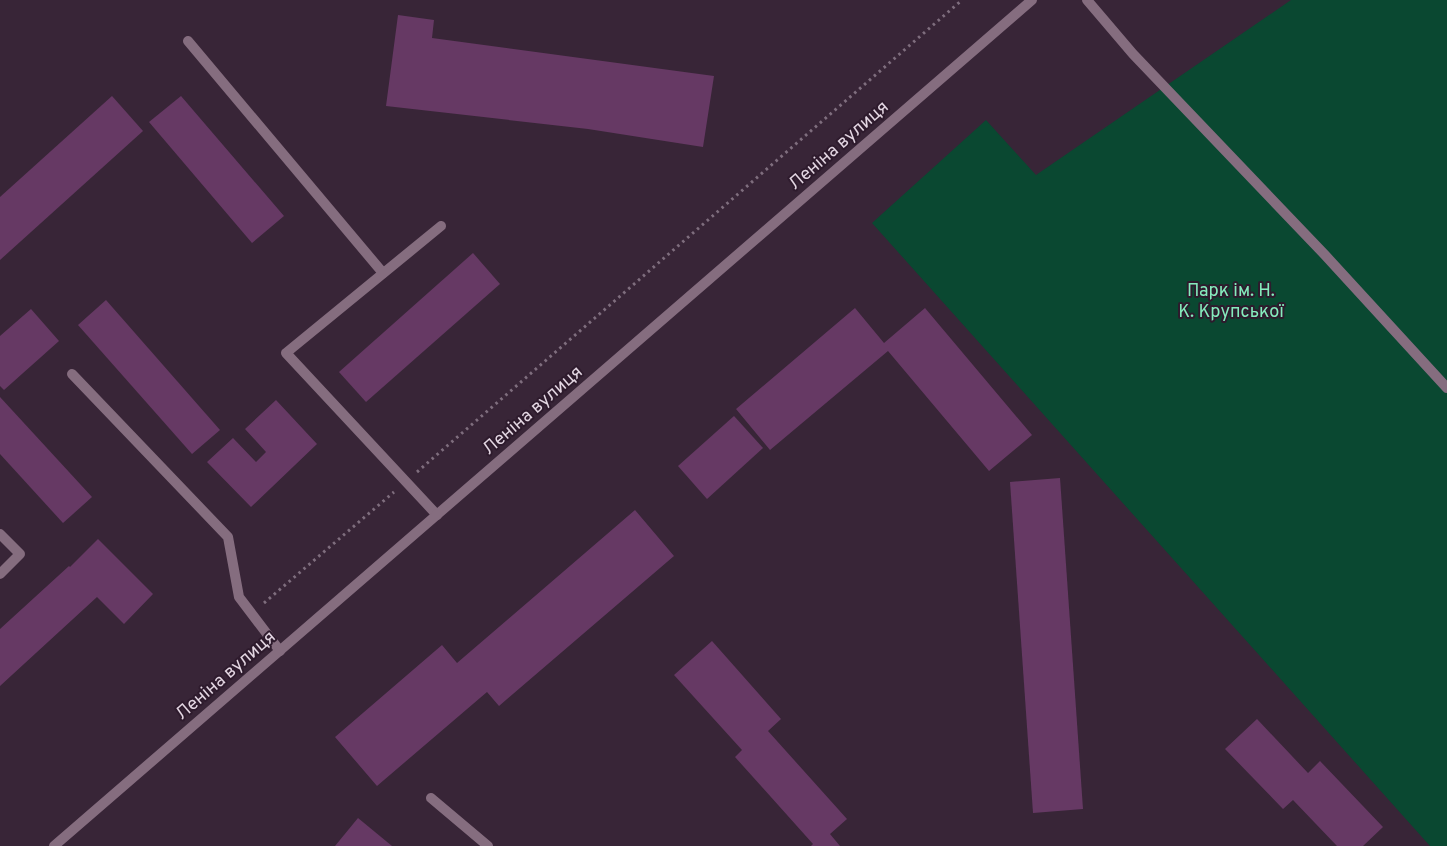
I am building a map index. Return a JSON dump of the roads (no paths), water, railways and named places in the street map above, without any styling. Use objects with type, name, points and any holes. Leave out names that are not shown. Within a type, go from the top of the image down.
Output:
[{"type":"street","name":"Леніна вулиця","points":[[54,846],[1032,0]]},
{"type":"street","points":[[1087,0],[1134,54],[1325,255],[1447,388]]},
{"type":"street","points":[[188,41],[383,273]]},
{"type":"street","points":[[437,515],[286,353],[441,226]]},
{"type":"street","points":[[72,374],[228,537],[239,597],[280,650]]},
{"type":"street","points":[[0,534],[20,554],[0,574]]},
{"type":"street","points":[[430,798],[488,846]]},
{"type":"park label","name":"Парк ім. Н. К. Крупської","points":[[1231,301]]}]
